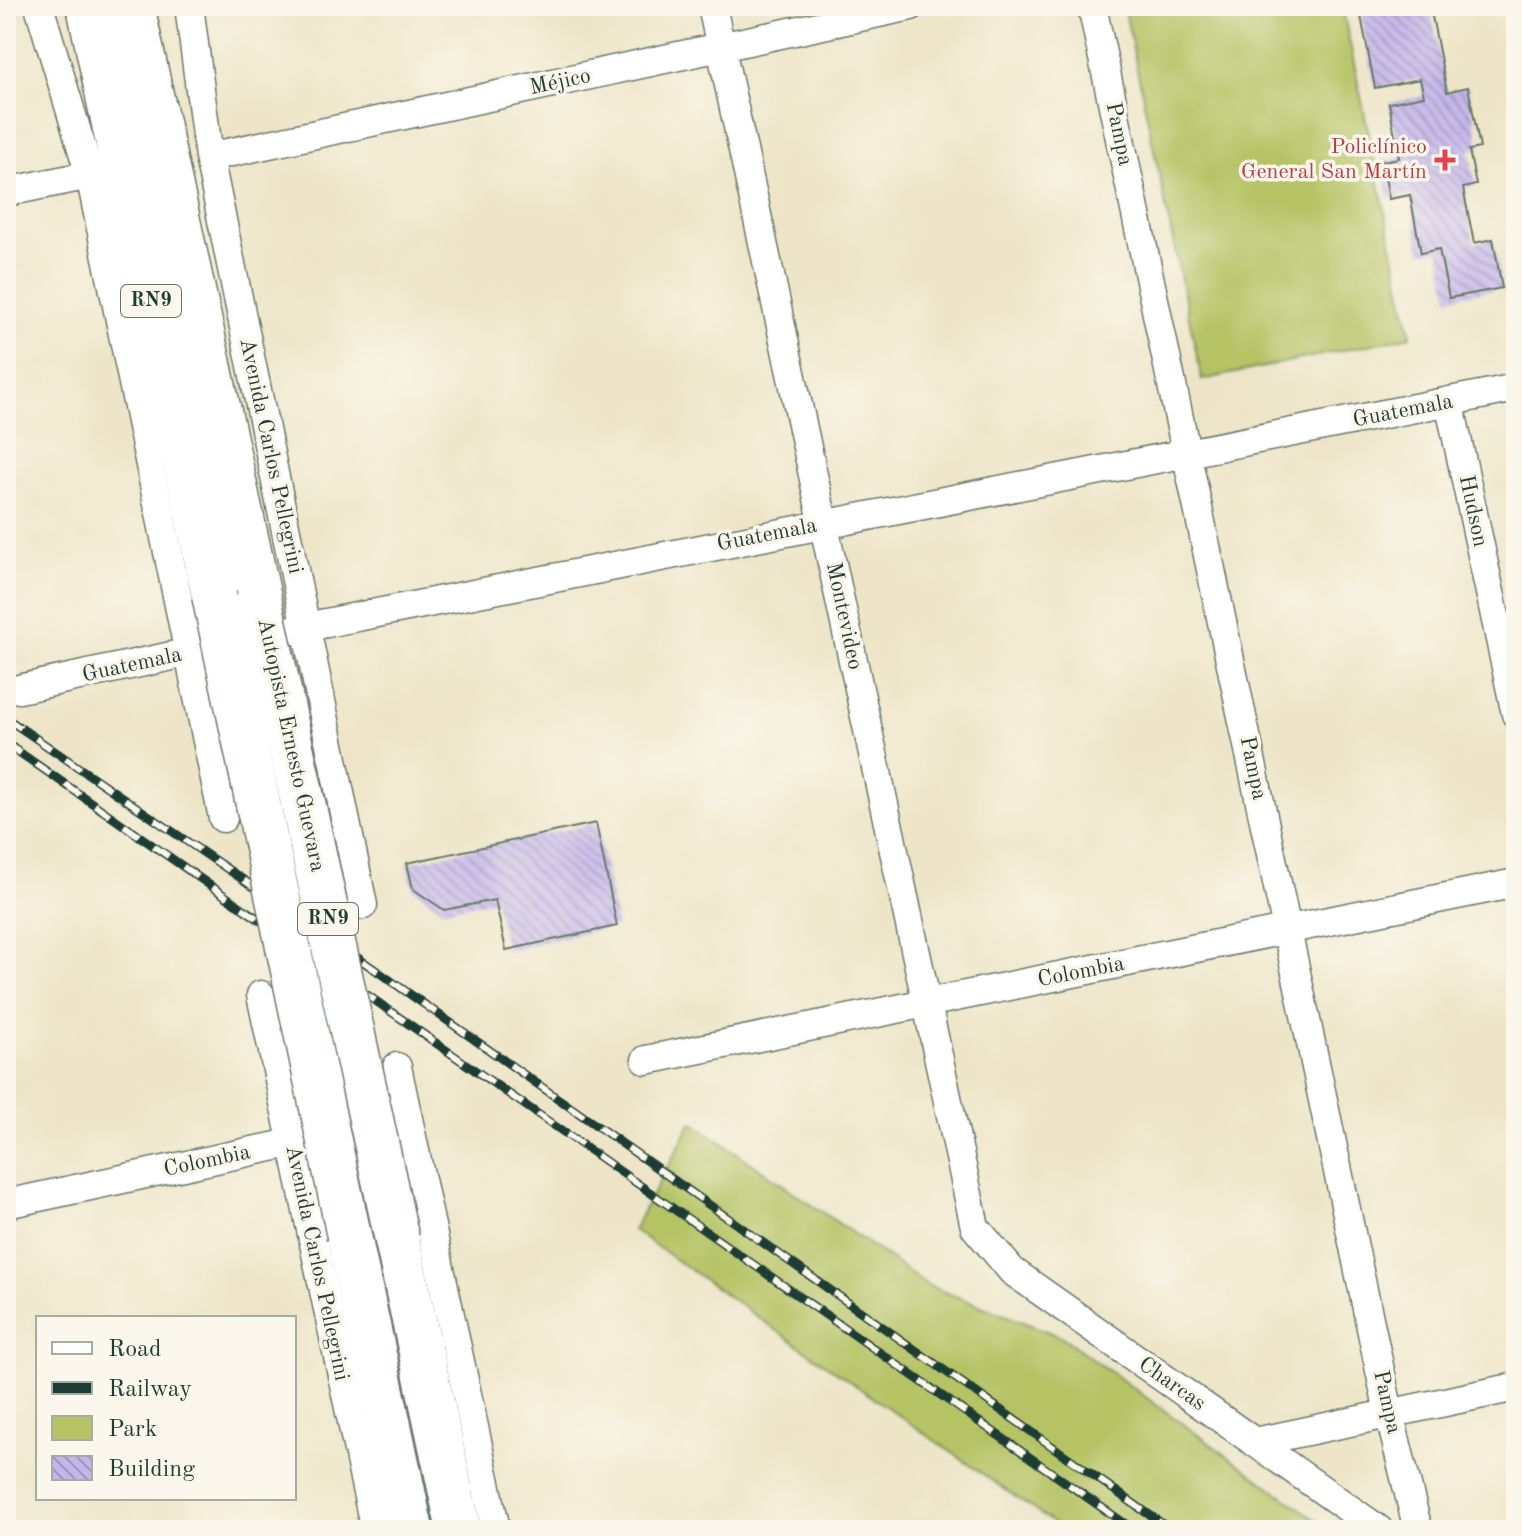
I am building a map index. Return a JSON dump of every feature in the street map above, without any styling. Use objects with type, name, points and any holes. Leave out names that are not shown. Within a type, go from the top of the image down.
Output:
[{"type":"highway","name":"Autopista Ernesto Guevara","points":[[89,6],[411,1530]]},
{"type":"highway","name":"Autopista Ernesto Guevara","points":[[132,6],[459,1530]]},
{"type":"street","points":[[39,6],[90,175],[223,818]]},
{"type":"street","name":"Avenida Carlos Pellegrini","points":[[189,6],[209,157],[363,905]]},
{"type":"street","name":"Montevideo","points":[[712,6],[975,1227]]},
{"type":"street","name":"Méjico","points":[[209,157],[911,6]]},
{"type":"street","name":"Pampa","points":[[1092,6],[1389,1413],[1418,1530]]},
{"type":"street","points":[[6,192],[90,175]]},
{"type":"street","name":"Guatemala","points":[[19,689],[306,627],[1516,388]]},
{"type":"street","name":"Hudson","points":[[1449,401],[1516,714]]},
{"type":"street","name":"Colombia","points":[[646,1060],[1516,883]]},
{"type":"street","name":"Avenida Carlos Pellegrini","points":[[261,995],[375,1530]]},
{"type":"street","points":[[397,1067],[496,1530]]},
{"type":"street","name":"Colombia","points":[[6,1204],[408,1119]]},
{"type":"street","name":"Charcas","points":[[975,1227],[1012,1271],[1379,1530]]},
{"type":"street","points":[[1255,1442],[1516,1387]]},
{"type":"green space","points":[[1124,6],[1342,6],[1411,336],[1202,380]]},
{"type":"green space","points":[[692,1122],[929,1286],[1062,1337],[1330,1530],[1063,1530],[633,1230]]},
{"type":"building","points":[[1359,6],[1430,6],[1447,92],[1468,87],[1480,148],[1469,150],[1476,185],[1463,188],[1474,243],[1493,239],[1502,288],[1449,298],[1439,249],[1421,253],[1410,195],[1389,199],[1382,161],[1399,158],[1389,103],[1424,96],[1420,79],[1375,88]]},
{"type":"building","points":[[596,823],[617,926],[506,950],[495,900],[444,910],[413,889],[407,863]]},
{"type":"railway","points":[[6,718],[377,971],[1171,1530]]},
{"type":"railway","points":[[6,743],[1134,1530]]},
{"type":"place","name":"Policlínico General San Martín","points":[[1445,160]]}]
